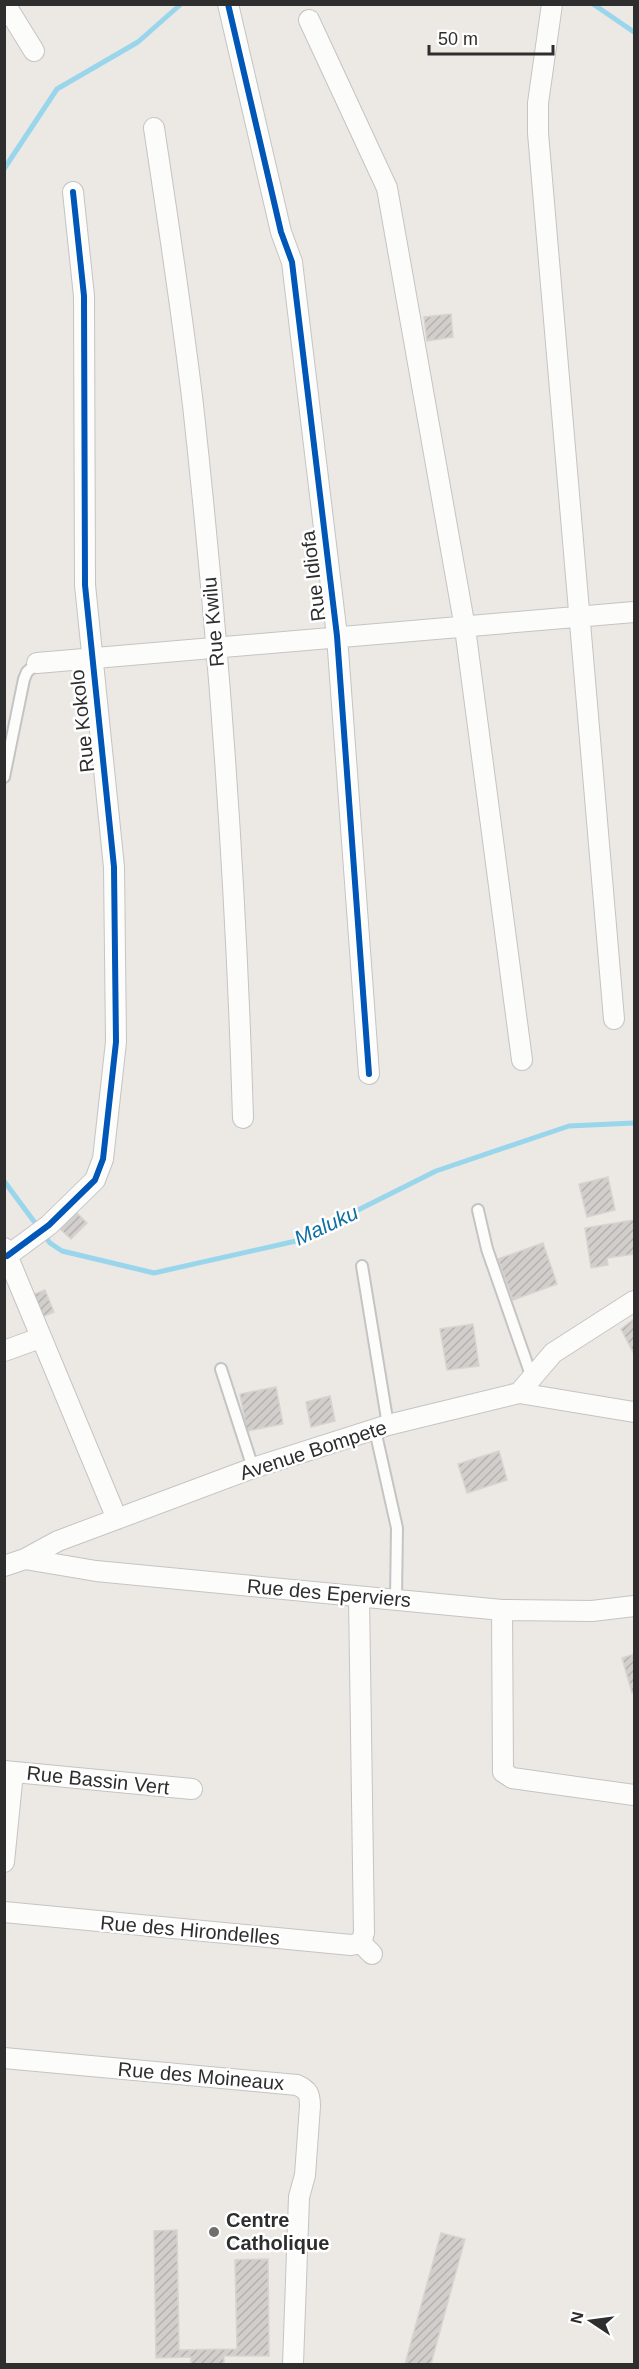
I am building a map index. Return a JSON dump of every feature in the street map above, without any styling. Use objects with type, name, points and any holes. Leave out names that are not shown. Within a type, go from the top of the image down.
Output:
[{"type":"street","points":[[5,4],[34,51]]},
{"type":"street","name":"Rue Idiofa","points":[[228,4],[281,232],[292,262],[337,636],[369,1074]]},
{"type":"street","points":[[552,4],[538,103],[538,133],[614,1019]]},
{"type":"street","points":[[309,20],[387,188],[465,628],[522,1060]]},
{"type":"street","name":"Rue Kwilu","points":[[154,128],[192,403],[215,646],[236,903],[243,1118]]},
{"type":"street","name":"Rue Kokolo","points":[[6,1252],[43,1229],[95,1180],[100,1169],[115,1056],[114,867],[86,585],[84,296],[72,192]]},
{"type":"street","points":[[37,663],[634,612]]},
{"type":"street","points":[[6,1252],[39,1338],[117,1519]]},
{"type":"street","points":[[525,1386],[553,1353],[634,1301]]},
{"type":"street","points":[[4,1351],[39,1338]]},
{"type":"street","name":"Avenue Bompete","points":[[4,1566],[25,1559],[48,1545],[253,1468],[381,1427],[525,1386],[634,1412]]},
{"type":"street","name":"Rue des Eperviers","points":[[25,1559],[96,1571],[359,1597],[396,1598],[502,1610],[592,1611],[634,1606]]},
{"type":"street","name":"Rue des Hirondelles","points":[[4,1912],[366,1948],[359,1597]]},
{"type":"street","points":[[502,1610],[503,1772],[512,1778],[634,1795]]},
{"type":"street","points":[[4,1862],[9,1772]]},
{"type":"street","name":"Rue Bassin Vert","points":[[9,1772],[192,1789]]},
{"type":"street","name":"Rue des Moineaux","points":[[4,2058],[297,2085],[306,2089],[310,2095],[310,2106],[305,2175],[299,2197],[293,2364]]},
{"type":"lane","points":[[4,777],[24,679],[27,672],[37,663]]},
{"type":"lane","points":[[478,1210],[525,1386]]},
{"type":"lane","points":[[362,1266],[381,1427],[397,1528],[396,1598]]},
{"type":"lane","points":[[221,1369],[253,1468]]},
{"type":"building","points":[[451,314],[453,337],[427,341],[424,317]]},
{"type":"building","points":[[608,1177],[615,1210],[587,1217],[579,1184]]},
{"type":"building","points":[[75,1211],[87,1223],[71,1239],[59,1228]]},
{"type":"building","points":[[634,1220],[634,1254],[607,1258],[608,1265],[591,1268],[585,1228]]},
{"type":"building","points":[[543,1243],[557,1284],[513,1300],[498,1259]]},
{"type":"building","points":[[45,1290],[54,1312],[39,1318],[30,1296]]},
{"type":"building","points":[[634,1319],[634,1354],[621,1329]]},
{"type":"building","points":[[473,1324],[479,1366],[447,1370],[440,1329]]},
{"type":"building","points":[[276,1387],[283,1424],[247,1431],[240,1394]]},
{"type":"building","points":[[330,1396],[335,1421],[311,1427],[306,1402]]},
{"type":"building","points":[[499,1451],[507,1480],[467,1493],[458,1464]]},
{"type":"building","points":[[634,1654],[634,1692],[632,1693],[622,1658]]},
{"type":"building","points":[[177,2230],[179,2350],[237,2349],[235,2260],[268,2259],[269,2356],[224,2356],[224,2364],[191,2364],[191,2357],[156,2358],[154,2231]]},
{"type":"building","points":[[441,2233],[465,2239],[431,2364],[405,2364]]},
{"type":"waterway","points":[[4,169],[57,89],[138,42],[181,4]]},
{"type":"waterway","points":[[593,4],[634,32]]},
{"type":"waterway","name":"Maluku","points":[[4,1181],[50,1243],[62,1251],[154,1273],[296,1241],[436,1171],[569,1126],[634,1123]]},
{"type":"cycle path","points":[[228,4],[281,232],[292,262],[337,636],[369,1074]]},
{"type":"cycle path","points":[[7,1256],[49,1225],[95,1180],[103,1159],[116,1042],[114,867],[85,585],[84,296],[73,192]]},
{"type":"place","name":"Centre Catholique","points":[[214,2232]]}]
